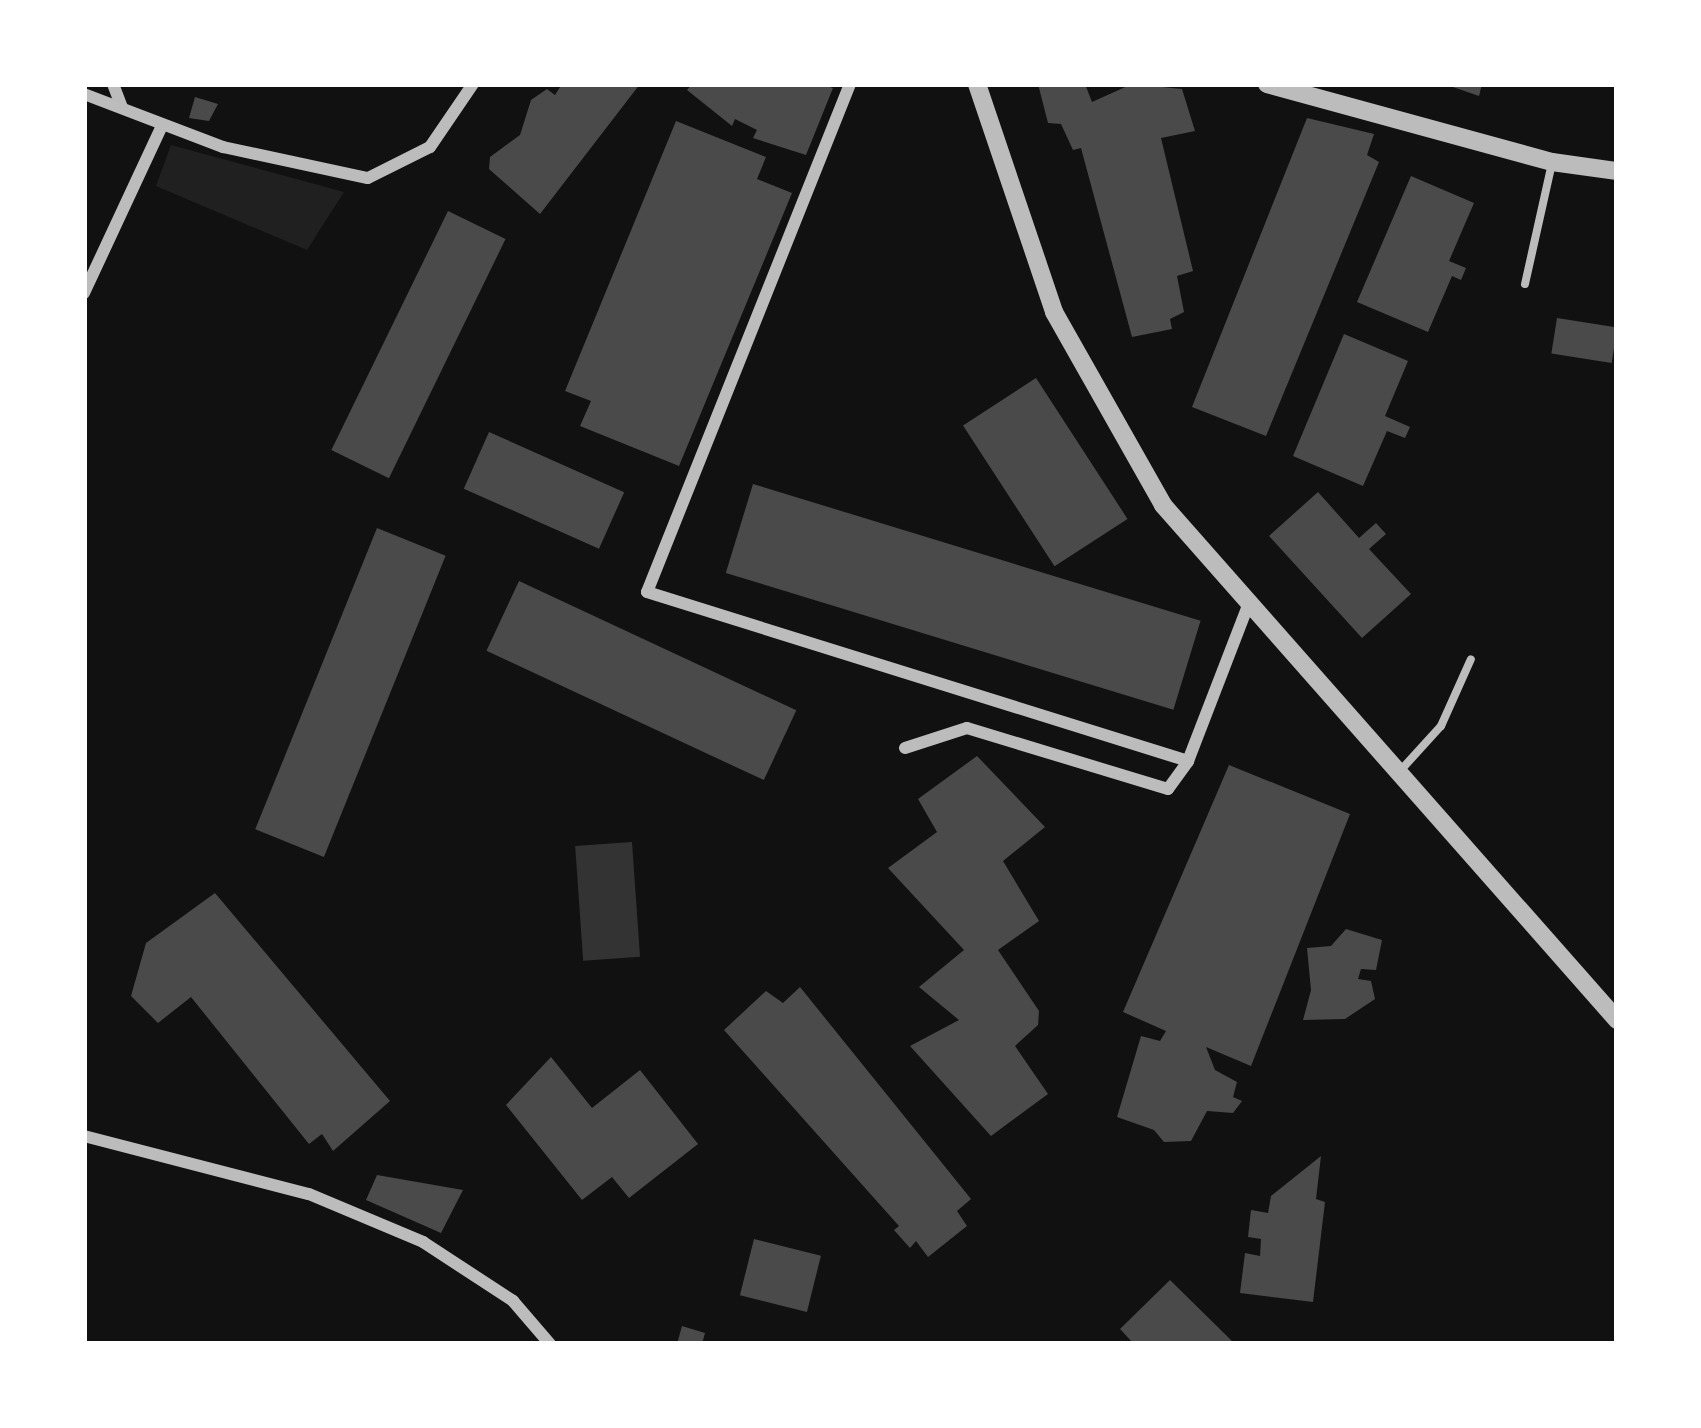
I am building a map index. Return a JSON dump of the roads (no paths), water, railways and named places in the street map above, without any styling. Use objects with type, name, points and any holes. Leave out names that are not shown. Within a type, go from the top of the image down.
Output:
[{"type":"street","points":[[113,84],[123,108]]},
{"type":"street","points":[[84,94],[160,128],[333,176],[368,178],[430,147],[473,84]]},
{"type":"street","points":[[850,84],[647,592],[1188,761]]},
{"type":"street","points":[[977,84],[1054,312],[1163,506],[1617,1020]]},
{"type":"street","points":[[1267,84],[1552,162],[1617,171]]},
{"type":"street","points":[[84,293],[160,128]]},
{"type":"street","points":[[905,748],[967,728],[1168,789],[1188,761],[1249,603]]},
{"type":"street","points":[[84,1136],[309,1194],[423,1242],[513,1301],[550,1344]]},
{"type":"lane","points":[[1525,284],[1552,162]]},
{"type":"lane","points":[[1399,772],[1441,726],[1471,659]]}]
